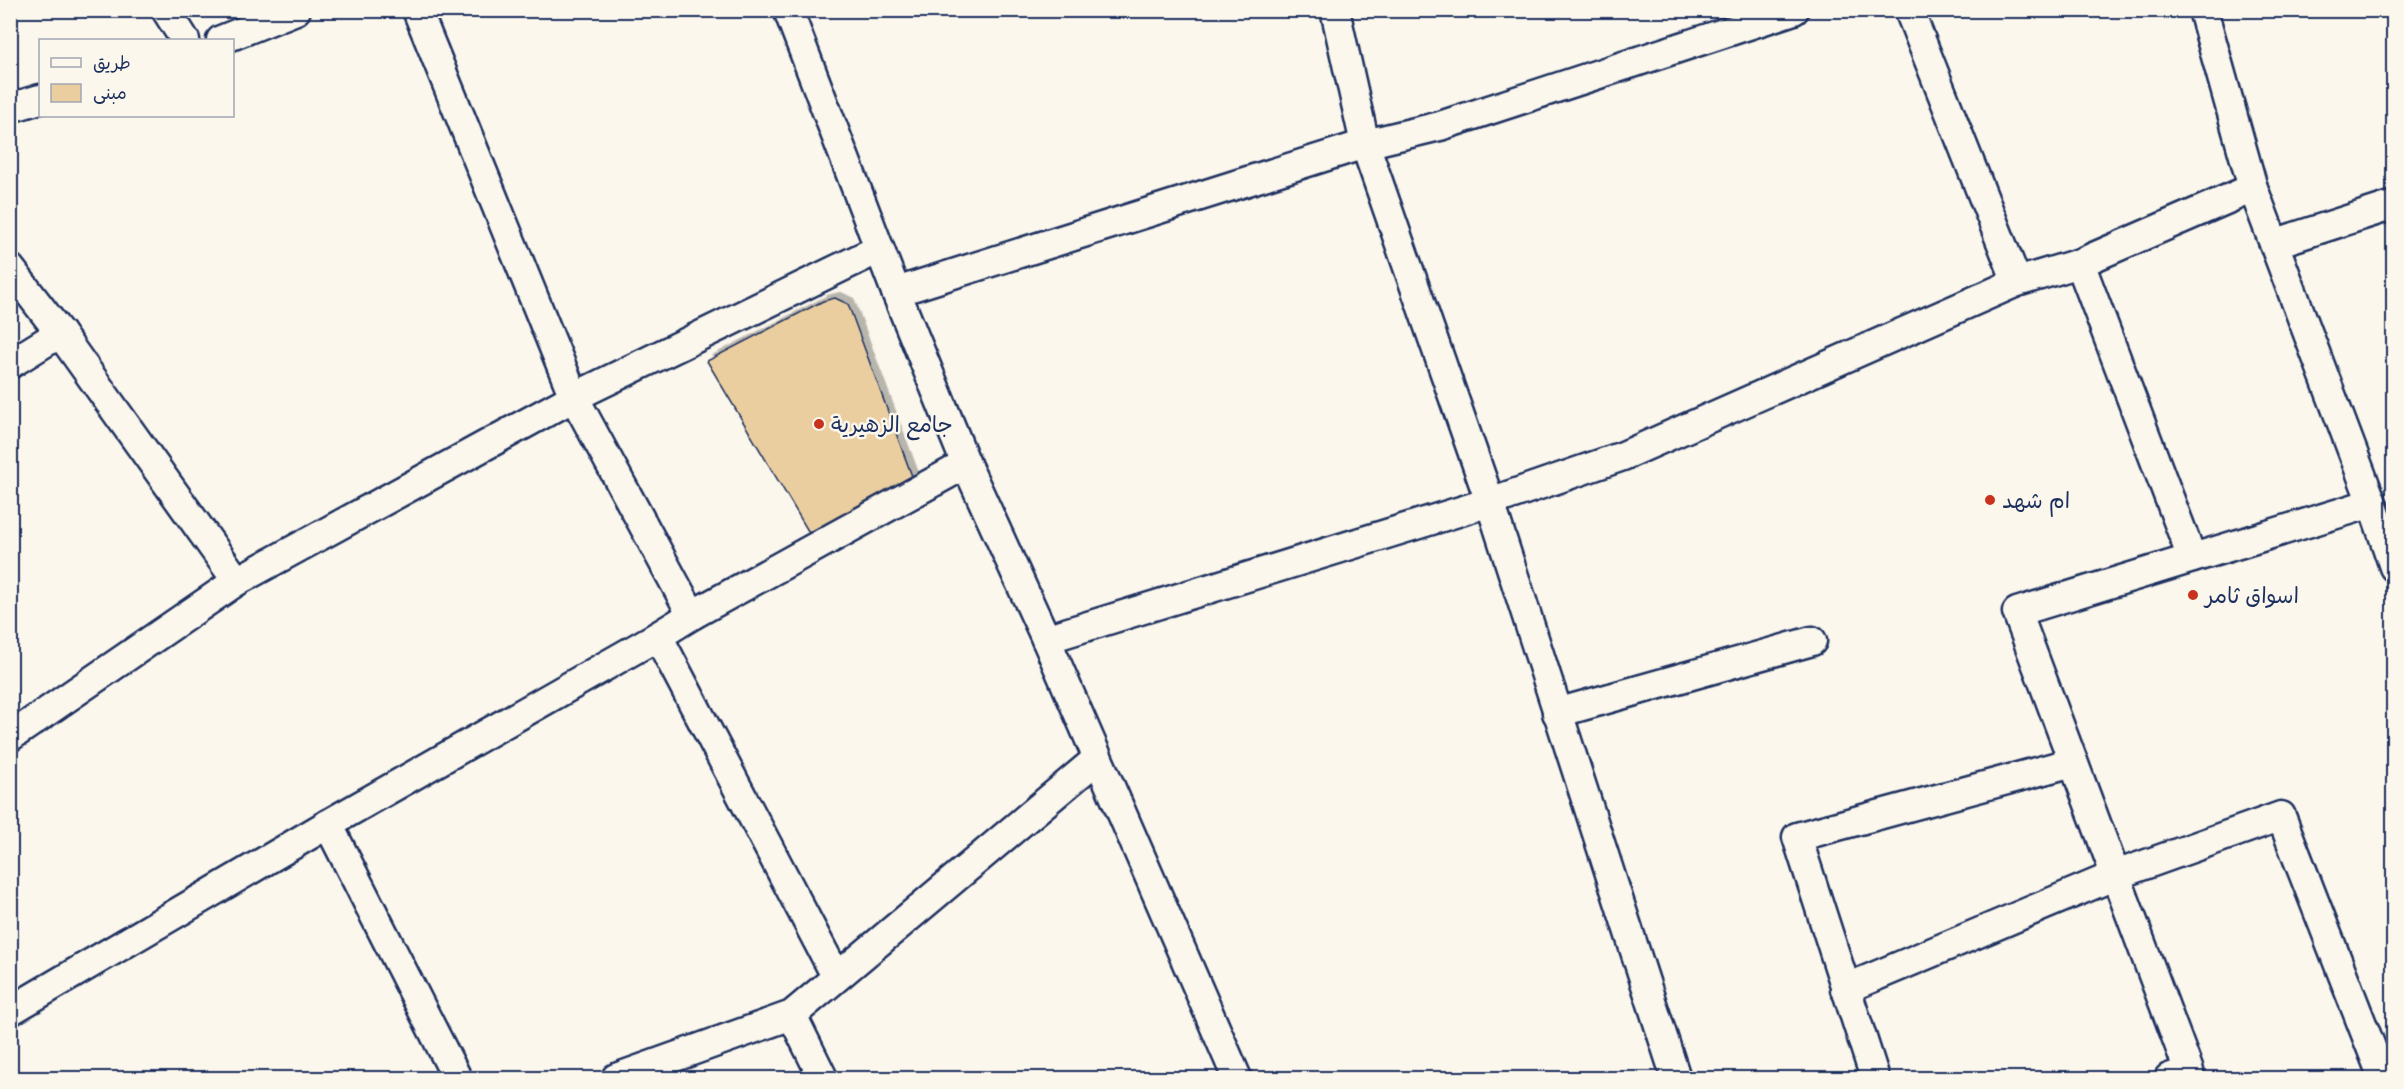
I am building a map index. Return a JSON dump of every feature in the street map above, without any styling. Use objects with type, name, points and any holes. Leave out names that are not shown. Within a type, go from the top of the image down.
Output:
[{"type":"street","points":[[166,10],[184,39]]},
{"type":"street","points":[[224,39],[296,10]]},
{"type":"street","points":[[417,10],[574,397],[692,615]]},
{"type":"street","points":[[788,10],[879,249],[966,464],[1046,639],[1096,759],[1237,1078]]},
{"type":"street","points":[[1335,10],[1365,144],[1490,502],[1676,1078]]},
{"type":"street","points":[[896,292],[1365,144],[1440,126],[1794,10]]},
{"type":"street","points":[[1909,10],[2018,282]]},
{"type":"street","points":[[2203,10],[2253,188],[2276,243],[2394,567]]},
{"type":"street","points":[[10,108],[39,99]]},
{"type":"street","points":[[1046,639],[1490,502],[1623,456],[2018,282],[2080,263],[2253,188]]},
{"type":"street","points":[[2276,243],[2394,205]]},
{"type":"street","points":[[10,738],[237,580],[574,397],[879,249]]},
{"type":"street","points":[[2080,263],[2192,558]]},
{"type":"street","points":[[10,268],[60,333],[237,580]]},
{"type":"street","points":[[10,364],[60,333]]},
{"type":"street","points":[[10,1011],[328,824],[692,615],[966,464]]},
{"type":"street","points":[[2169,1078],[2189,1071],[2017,612],[2372,503]]},
{"type":"street","points":[[658,636],[836,976]]},
{"type":"street","points":[[1557,713],[1812,641]]},
{"type":"street","points":[[616,1078],[792,1015],[1096,759]]},
{"type":"street","points":[[1875,1078],[1797,837],[2073,762]]},
{"type":"street","points":[[1845,989],[2116,875],[2281,816],[2383,1078]]},
{"type":"street","points":[[328,824],[457,1078]]},
{"type":"street","points":[[792,1015],[822,1078]]},
{"type":"building","name":"جامع الزهيرية","points":[[835,298],[848,304],[916,487],[814,541],[707,361],[823,301]]},
{"type":"place","name":"جامع الزهيرية","points":[[819,424]]},
{"type":"place","name":"ام شهد","points":[[1990,500]]},
{"type":"place","name":"اسواق ثامر","points":[[2193,595]]}]
